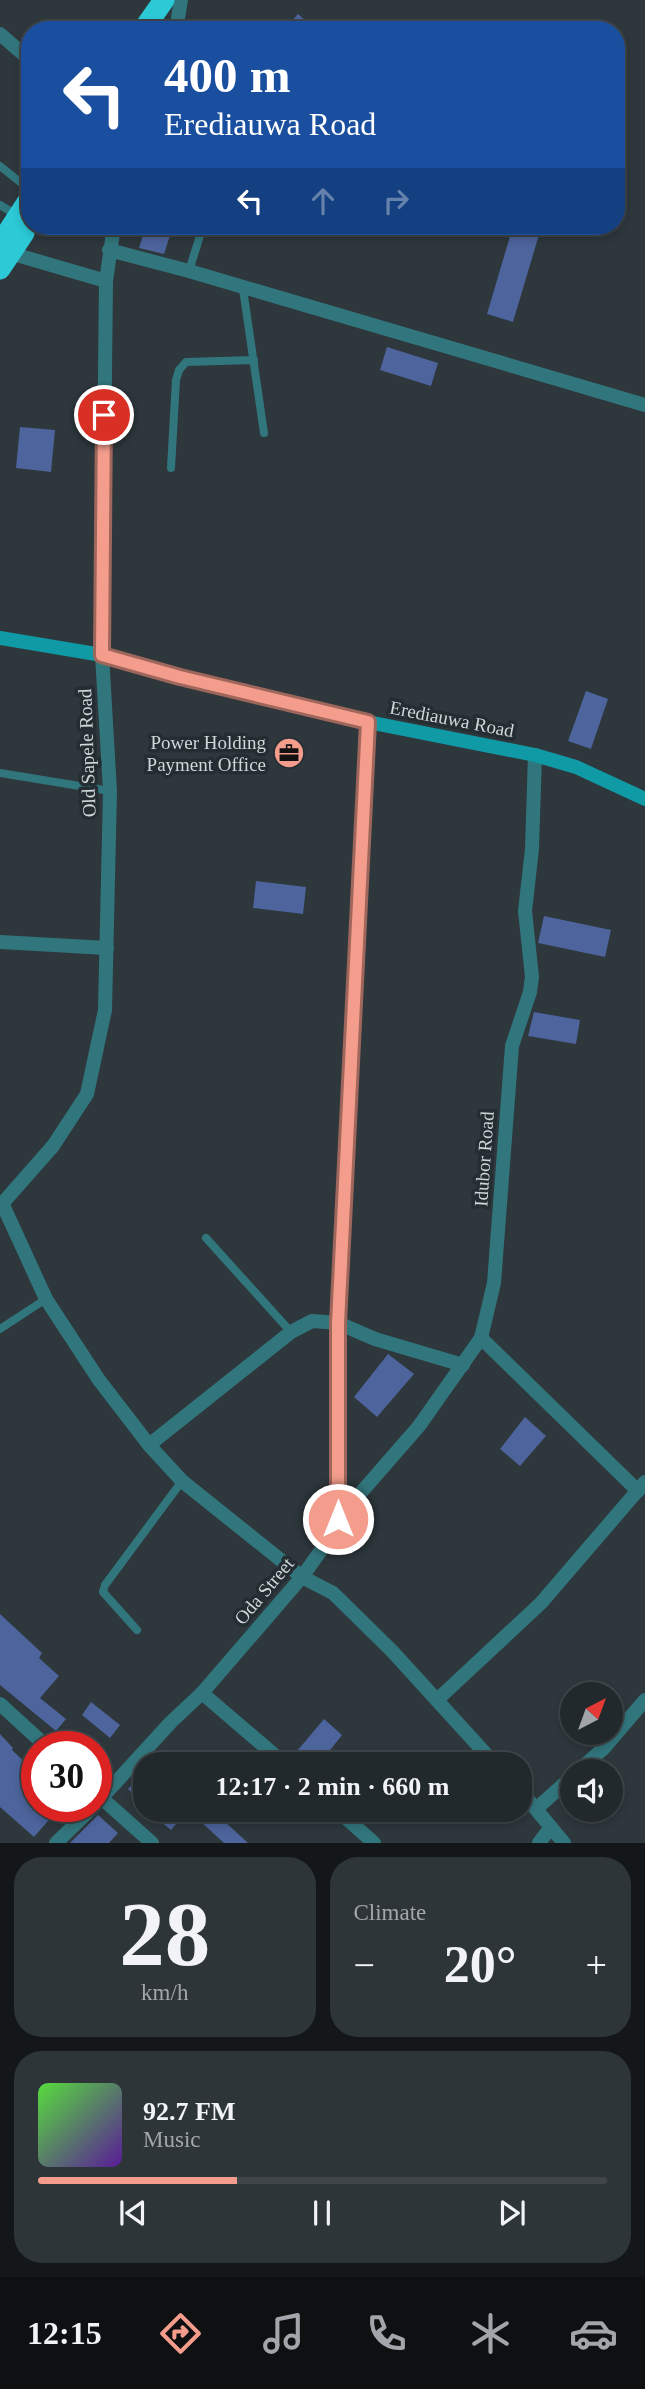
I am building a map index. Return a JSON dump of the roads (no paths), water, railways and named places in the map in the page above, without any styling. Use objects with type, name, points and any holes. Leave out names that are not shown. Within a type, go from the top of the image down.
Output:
[{"type":"highway","points":[[150,21],[164,0]]},
{"type":"highway","points":[[164,21],[179,0]]},
{"type":"highway","points":[[3,256],[16,215]]},
{"type":"street","points":[[177,21],[179,0]]},
{"type":"street","points":[[0,34],[21,52]]},
{"type":"street","name":"Old Sapele Road","points":[[1,1204],[53,1146],[87,1094],[105,1010],[110,791],[102,655],[106,281],[112,235]]},
{"type":"street","points":[[109,250],[645,405]]},
{"type":"street","points":[[3,256],[106,281]]},
{"type":"street","name":"Erediauwa Road","points":[[0,638],[102,655],[180,677],[368,722],[535,755],[576,767],[645,799]]},
{"type":"street","name":"Oda Street","points":[[112,1784],[170,1722],[202,1693],[302,1577],[324,1546],[338,1519],[338,1323],[368,722]]},
{"type":"street","name":"Idubor Road","points":[[338,1519],[419,1426],[481,1338],[494,1283],[512,1046],[530,992],[532,977],[525,911],[532,849],[535,755]]},
{"type":"street","points":[[0,942],[107,948]]},
{"type":"street","points":[[1,1204],[46,1299],[99,1380],[149,1445],[182,1481],[302,1577],[332,1594],[392,1651],[484,1752]]},
{"type":"street","points":[[149,1445],[291,1332],[312,1321],[338,1323],[375,1339],[463,1365]]},
{"type":"street","points":[[437,1700],[541,1603],[641,1486],[481,1338]]},
{"type":"street","points":[[202,1693],[271,1752]]},
{"type":"street","points":[[592,1759],[645,1700]]},
{"type":"street","points":[[0,1703],[30,1731]]},
{"type":"street","points":[[537,1808],[560,1788]]},
{"type":"street","points":[[532,1803],[564,1843]]},
{"type":"street","points":[[112,1812],[152,1843]]},
{"type":"street","name":"Oda Street","points":[[56,1843],[76,1822]]},
{"type":"street","points":[[350,1822],[373,1843]]},
{"type":"street","points":[[539,1843],[551,1826]]},
{"type":"lane","points":[[0,166],[21,183]]},
{"type":"lane","points":[[189,271],[200,235]]},
{"type":"lane","points":[[243,289],[264,433]]},
{"type":"lane","points":[[172,468],[176,380],[179,370],[186,362],[198,359],[254,360]]},
{"type":"lane","points":[[0,773],[110,791]]},
{"type":"lane","points":[[206,1238],[291,1332]]},
{"type":"lane","points":[[0,1329],[46,1299]]},
{"type":"lane","points":[[137,1630],[103,1592],[105,1584],[182,1481]]},
{"type":"place","name":"Power Holding Payment Office","points":[[289,753]]}]
